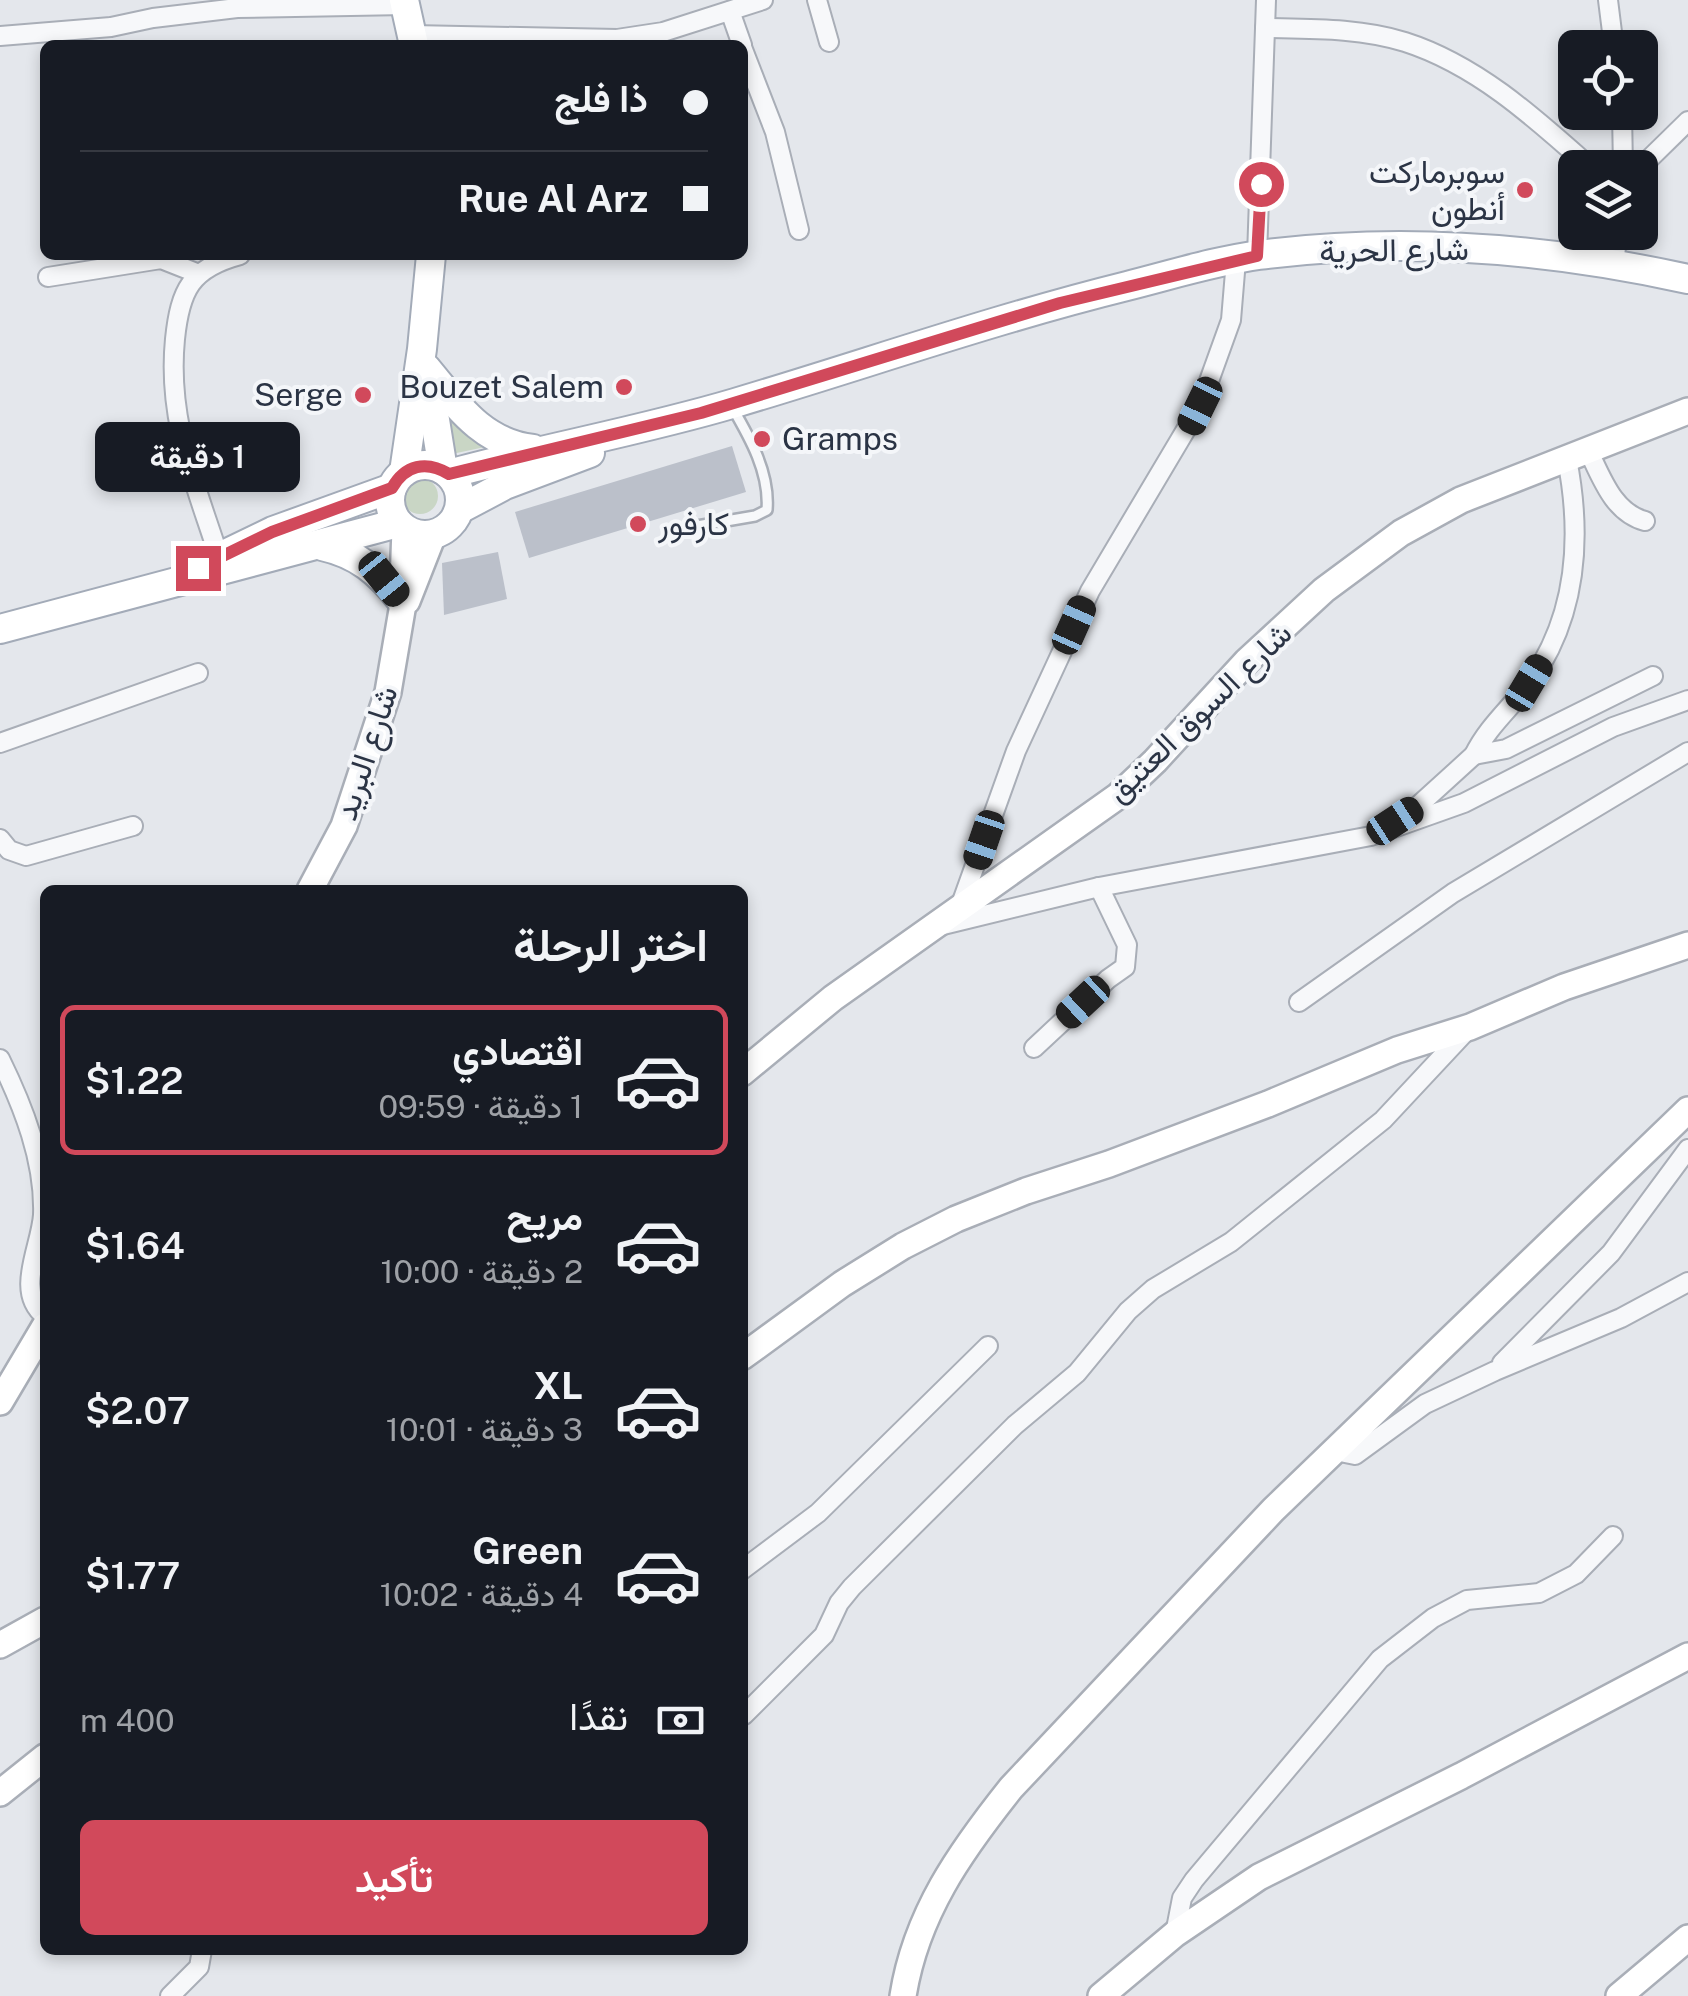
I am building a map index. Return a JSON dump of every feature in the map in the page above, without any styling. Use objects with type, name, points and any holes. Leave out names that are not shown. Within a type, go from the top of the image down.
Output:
[{"type":"main road","points":[[405,2],[413,40]]},
{"type":"main road","name":"شارع الحرية","points":[[641,429],[1060,303],[1246,258],[1399,246],[1459,247],[1614,263],[1688,279]]},
{"type":"main road","points":[[424,359],[446,472],[460,494],[460,509],[453,523],[434,535],[419,535],[401,526],[390,506],[424,359],[431,260]]},
{"type":"main road","points":[[424,359],[481,430],[511,446],[540,449]]},
{"type":"main road","points":[[155,588],[427,465],[446,472],[641,429]]},
{"type":"main road","points":[[460,509],[505,485],[641,429]]},
{"type":"main road","points":[[0,629],[401,526]]},
{"type":"main road","points":[[320,546],[353,555],[384,579],[402,605]]},
{"type":"street","points":[[413,40],[617,39],[662,32],[763,0]]},
{"type":"street","points":[[818,0],[829,42]]},
{"type":"street","points":[[960,908],[1016,751],[1090,591],[1200,406],[1231,320],[1246,258],[1266,0]]},
{"type":"street","points":[[1608,0],[1612,30]]},
{"type":"street","points":[[0,36],[113,36],[153,18],[238,8],[405,2]]},
{"type":"street","points":[[730,11],[740,40]]},
{"type":"street","points":[[1266,28],[1364,32],[1405,42],[1451,61],[1512,100],[1569,150]]},
{"type":"street","points":[[748,62],[775,132],[798,230]]},
{"type":"street","points":[[1658,150],[1688,121]]},
{"type":"street","points":[[1614,263],[1616,250]]},
{"type":"street","points":[[48,277],[161,260],[204,266]]},
{"type":"street","points":[[204,266],[185,290],[178,308],[172,375],[178,427],[219,558]]},
{"type":"street","name":"شارع السوق العتيق","points":[[748,1068],[833,998],[1118,796],[1156,761],[1246,661],[1368,556],[1461,500],[1688,412]]},
{"type":"street","points":[[1578,456],[1622,510],[1631,518],[1645,521]]},
{"type":"street","points":[[1371,836],[1420,805],[1474,755],[1490,727],[1529,683],[1566,614],[1578,456]]},
{"type":"street","name":"شارع البريد","points":[[313,885],[344,826],[388,692],[402,605],[401,526]]},
{"type":"street","name":"شارع البريد","points":[[402,605],[413,591],[434,535]]},
{"type":"street","points":[[0,742],[198,674]]},
{"type":"street","points":[[1474,755],[1506,749],[1654,676]]},
{"type":"street","points":[[933,927],[1100,887],[1371,836],[1464,803],[1613,727],[1688,700]]},
{"type":"street","points":[[1298,1002],[1453,893],[1688,752]]},
{"type":"street","points":[[0,838],[9,850],[26,856],[132,826]]},
{"type":"street","points":[[1034,1048],[1125,967],[1127,945],[1100,887]]},
{"type":"street","points":[[748,1352],[842,1284],[956,1220],[1026,1190],[1109,1164],[1268,1104],[1564,987],[1688,944]]},
{"type":"street","points":[[748,1711],[824,1635],[852,1587],[1015,1425],[1077,1373],[1128,1312],[1153,1289],[1231,1242],[1383,1120],[1470,1026]]},
{"type":"street","points":[[0,1059],[17,1093],[38,1160],[40,1180]]},
{"type":"street","points":[[903,1996],[908,1965],[924,1917],[940,1886],[975,1832],[1011,1788],[1208,1575],[1688,1110]]},
{"type":"street","points":[[1495,1370],[1611,1253],[1688,1149]]},
{"type":"street","points":[[40,1244],[29,1278],[32,1301],[40,1310]]},
{"type":"street","points":[[1340,1446],[1345,1454],[1355,1455],[1425,1404],[1495,1370],[1621,1318],[1688,1282]]},
{"type":"street","points":[[0,1402],[40,1334]]},
{"type":"street","points":[[748,1565],[818,1512],[988,1346]]},
{"type":"street","points":[[1175,1934],[1182,1898],[1194,1880],[1380,1659],[1433,1618],[1466,1600],[1539,1593],[1576,1574],[1613,1536]]},
{"type":"street","points":[[0,1645],[40,1623]]},
{"type":"street","points":[[1102,1996],[1216,1904],[1289,1860],[1461,1776],[1688,1656]]},
{"type":"street","points":[[0,1794],[40,1761]]},
{"type":"street","points":[[1619,1996],[1688,1938]]},
{"type":"street","points":[[170,1996],[200,1967],[201,1955]]},
{"type":"lane","points":[[696,526],[767,510],[763,471],[750,438],[730,405]]},
{"type":"green space","points":[[431,390],[485,447],[452,454]]},
{"type":"green space","points":[[420,478],[433,483],[438,496],[433,509],[420,514],[407,509],[402,496],[407,483]]},
{"type":"building","points":[[732,446],[746,492],[529,558],[515,512]]},
{"type":"building","points":[[498,552],[507,599],[444,615],[442,563]]},
{"type":"place","name":"سوبرماركت أنطون","points":[[1525,190]]},
{"type":"place","name":"Bouzet Salem","points":[[624,387]]},
{"type":"place","name":"Serge","points":[[363,395]]},
{"type":"place","name":"Gramps","points":[[762,439]]},
{"type":"place","name":"كارفور","points":[[638,524]]},
{"type":"route","points":[[198,568],[272,532],[392,488],[411,468],[435,466],[449,474],[540,449],[641,429],[1060,303],[1257,256],[1261,184]]}]
